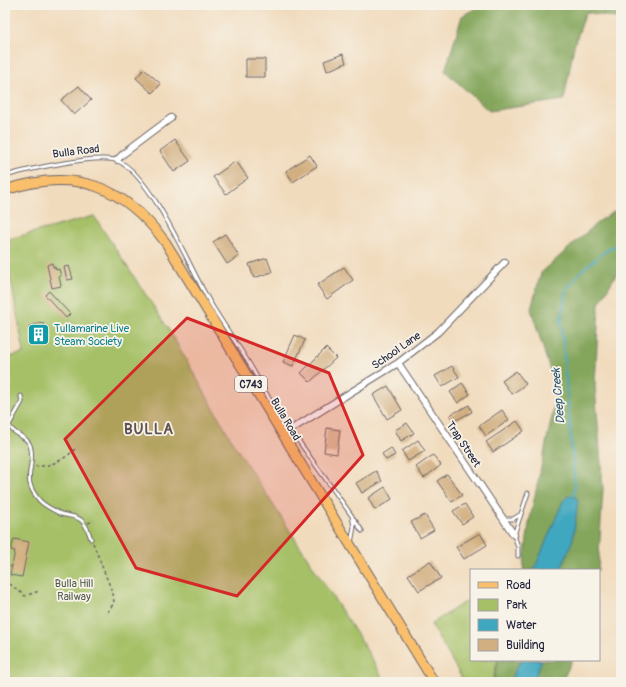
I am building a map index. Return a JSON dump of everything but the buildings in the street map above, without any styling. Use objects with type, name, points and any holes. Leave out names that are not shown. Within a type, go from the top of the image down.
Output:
[{"type":"main road","name":"Bulla Road","points":[[5,190],[43,181],[65,180],[84,183],[119,196],[134,207],[151,223],[166,243],[286,431],[352,548],[434,682]]},
{"type":"street","points":[[117,160],[171,118]]},
{"type":"street","name":"School Lane","points":[[286,431],[398,363],[438,332],[505,262]]},
{"type":"street","name":"Trap Street","points":[[398,363],[514,535]]},
{"type":"lane","name":"Bulla Road","points":[[5,176],[24,170],[97,159],[117,160],[138,178],[183,247],[208,299],[247,360],[286,431]]},
{"type":"lane","points":[[20,396],[22,402],[9,425],[12,430],[26,438],[32,450],[28,474],[31,487],[41,501],[61,513],[82,521],[92,539]]},
{"type":"lane","points":[[286,431],[362,531]]},
{"type":"lane","points":[[518,556],[518,547],[514,535],[528,493]]},
{"type":"lane","points":[[502,518],[514,518],[522,512]]},
{"type":"lane","points":[[352,516],[354,527],[352,548]]},
{"type":"path","points":[[30,463],[35,466],[46,465],[61,459],[75,450]]},
{"type":"path","points":[[92,539],[113,594],[114,603],[107,613]]},
{"type":"path","points":[[5,570],[11,566]]},
{"type":"path","points":[[5,580],[25,596],[39,591]]},
{"type":"highlighted area","points":[[187,318],[329,373],[363,455],[237,596],[136,568],[65,439]]},
{"type":"green space","points":[[481,5],[621,5],[621,19],[586,12],[574,46],[564,100],[489,111],[445,71],[462,16]]},
{"type":"green space","points":[[621,207],[621,266],[599,304],[595,386],[603,489],[598,569],[523,569],[529,523],[557,393],[531,309],[541,273],[598,222]]},
{"type":"green space","name":"Bulla Hill Railway","points":[[94,216],[171,333],[235,446],[362,642],[385,682],[5,682],[5,358],[24,353],[5,248],[5,240]]},
{"type":"green space","points":[[470,599],[470,661],[498,661],[492,682],[464,682],[431,624]]},
{"type":"green space","points":[[498,661],[572,661],[562,682],[493,682]]},
{"type":"water","points":[[568,496],[576,497],[578,501],[573,539],[561,569],[534,569],[563,501]]},
{"type":"water","points":[[520,661],[542,661],[533,682],[509,682]]},
{"type":"waterway","name":"Deep Creek","points":[[572,498],[575,487],[561,321],[566,290],[582,270],[606,251],[621,243]]},
{"type":"place","name":"Tullamarine Live Steam Society","points":[[38,334]]},
{"type":"district","name":"BULLA","points":[[149,429]]}]
